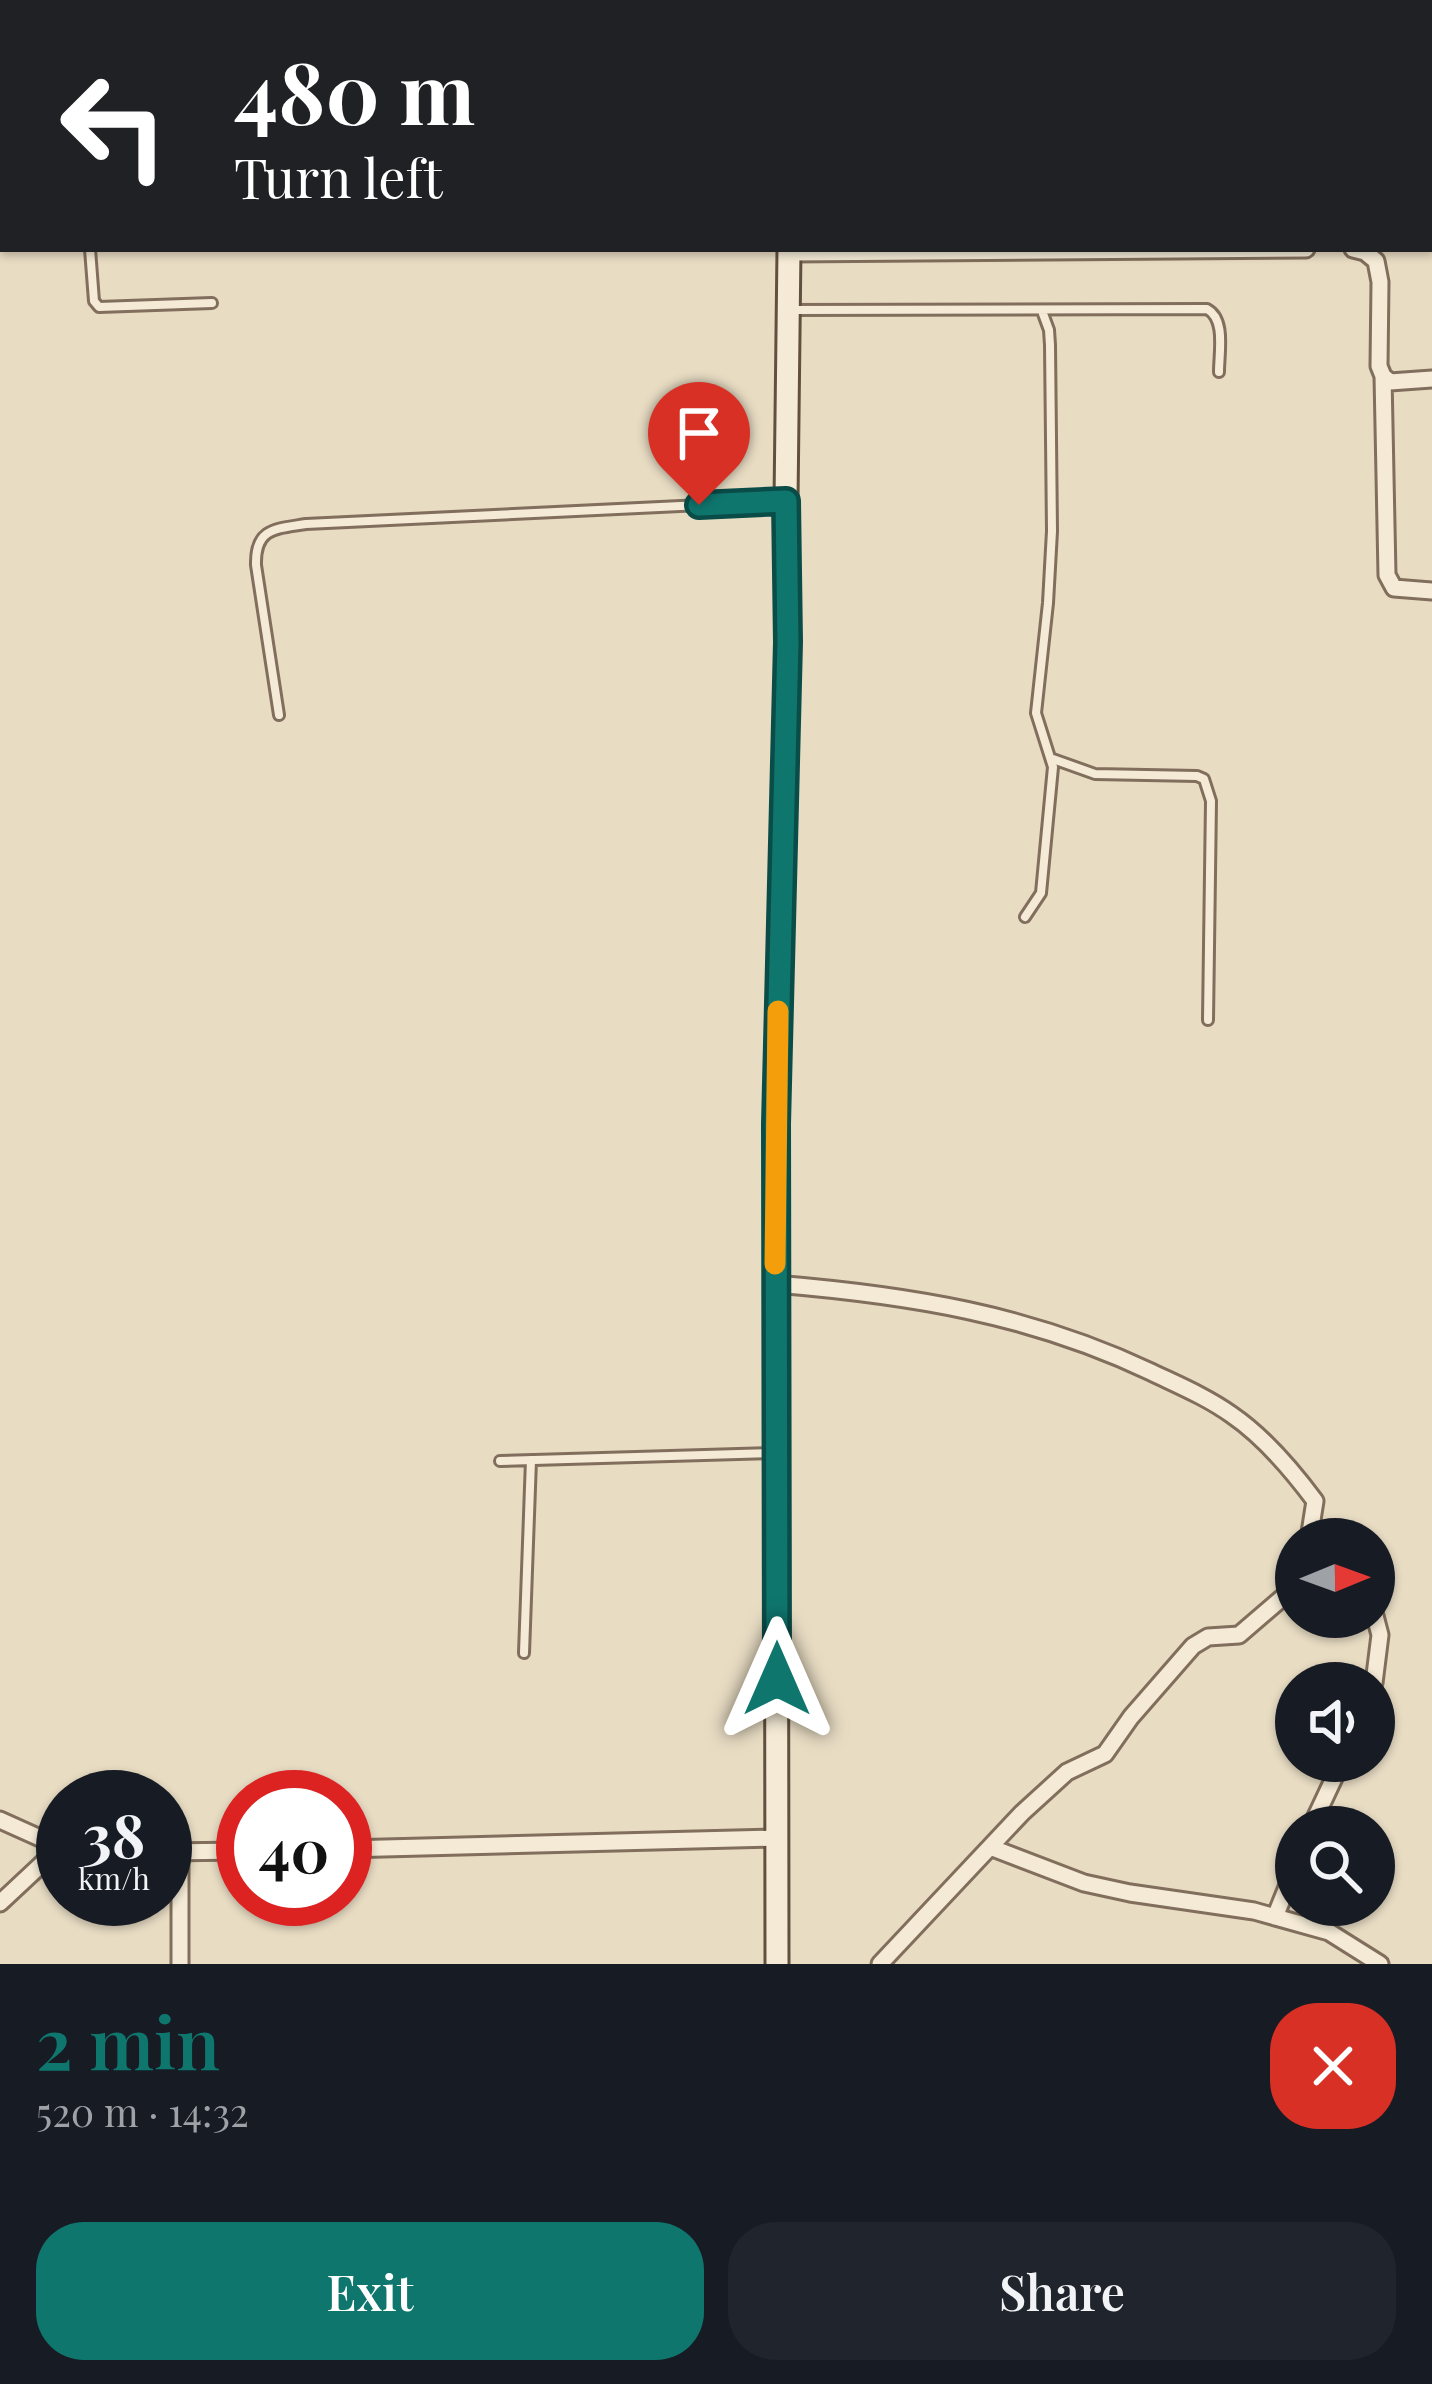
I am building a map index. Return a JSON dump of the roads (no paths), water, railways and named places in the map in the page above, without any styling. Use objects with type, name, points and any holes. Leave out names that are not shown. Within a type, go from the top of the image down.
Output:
[{"type":"street","points":[[777,1964],[776,1124],[788,642],[789,252]]},
{"type":"street","points":[[1364,252],[1376,261],[1380,283],[1387,575],[1394,588],[1432,591]]},
{"type":"street","points":[[1383,376],[1390,382],[1432,379]]},
{"type":"street","points":[[775,1284],[916,1299],[1026,1323],[1128,1361],[1204,1397],[1249,1428],[1315,1501],[1312,1518]]},
{"type":"street","points":[[880,1964],[1067,1772],[1105,1754],[1193,1646],[1208,1637],[1239,1635],[1275,1604]]},
{"type":"street","points":[[0,1820],[36,1835]]},
{"type":"street","points":[[372,1849],[778,1838]]},
{"type":"street","points":[[990,1847],[1084,1882],[1275,1917]]},
{"type":"street","points":[[0,1903],[36,1870]]},
{"type":"street","points":[[177,1926],[180,1964]]},
{"type":"street","points":[[1307,1926],[1329,1932],[1380,1964]]},
{"type":"lane","points":[[90,252],[94,301],[99,307],[212,303]]},
{"type":"lane","points":[[788,310],[1207,309],[1219,319],[1220,372]]},
{"type":"lane","points":[[1025,917],[1041,893],[1046,871],[1052,759],[1036,712],[1052,531],[1050,345],[1042,311]]},
{"type":"lane","points":[[279,715],[256,565],[256,547],[275,529],[786,501]]},
{"type":"lane","points":[[1052,759],[1095,774],[1204,779],[1211,801],[1208,1020]]},
{"type":"lane","points":[[500,1461],[776,1453]]},
{"type":"lane","points":[[524,1653],[531,1460]]}]
